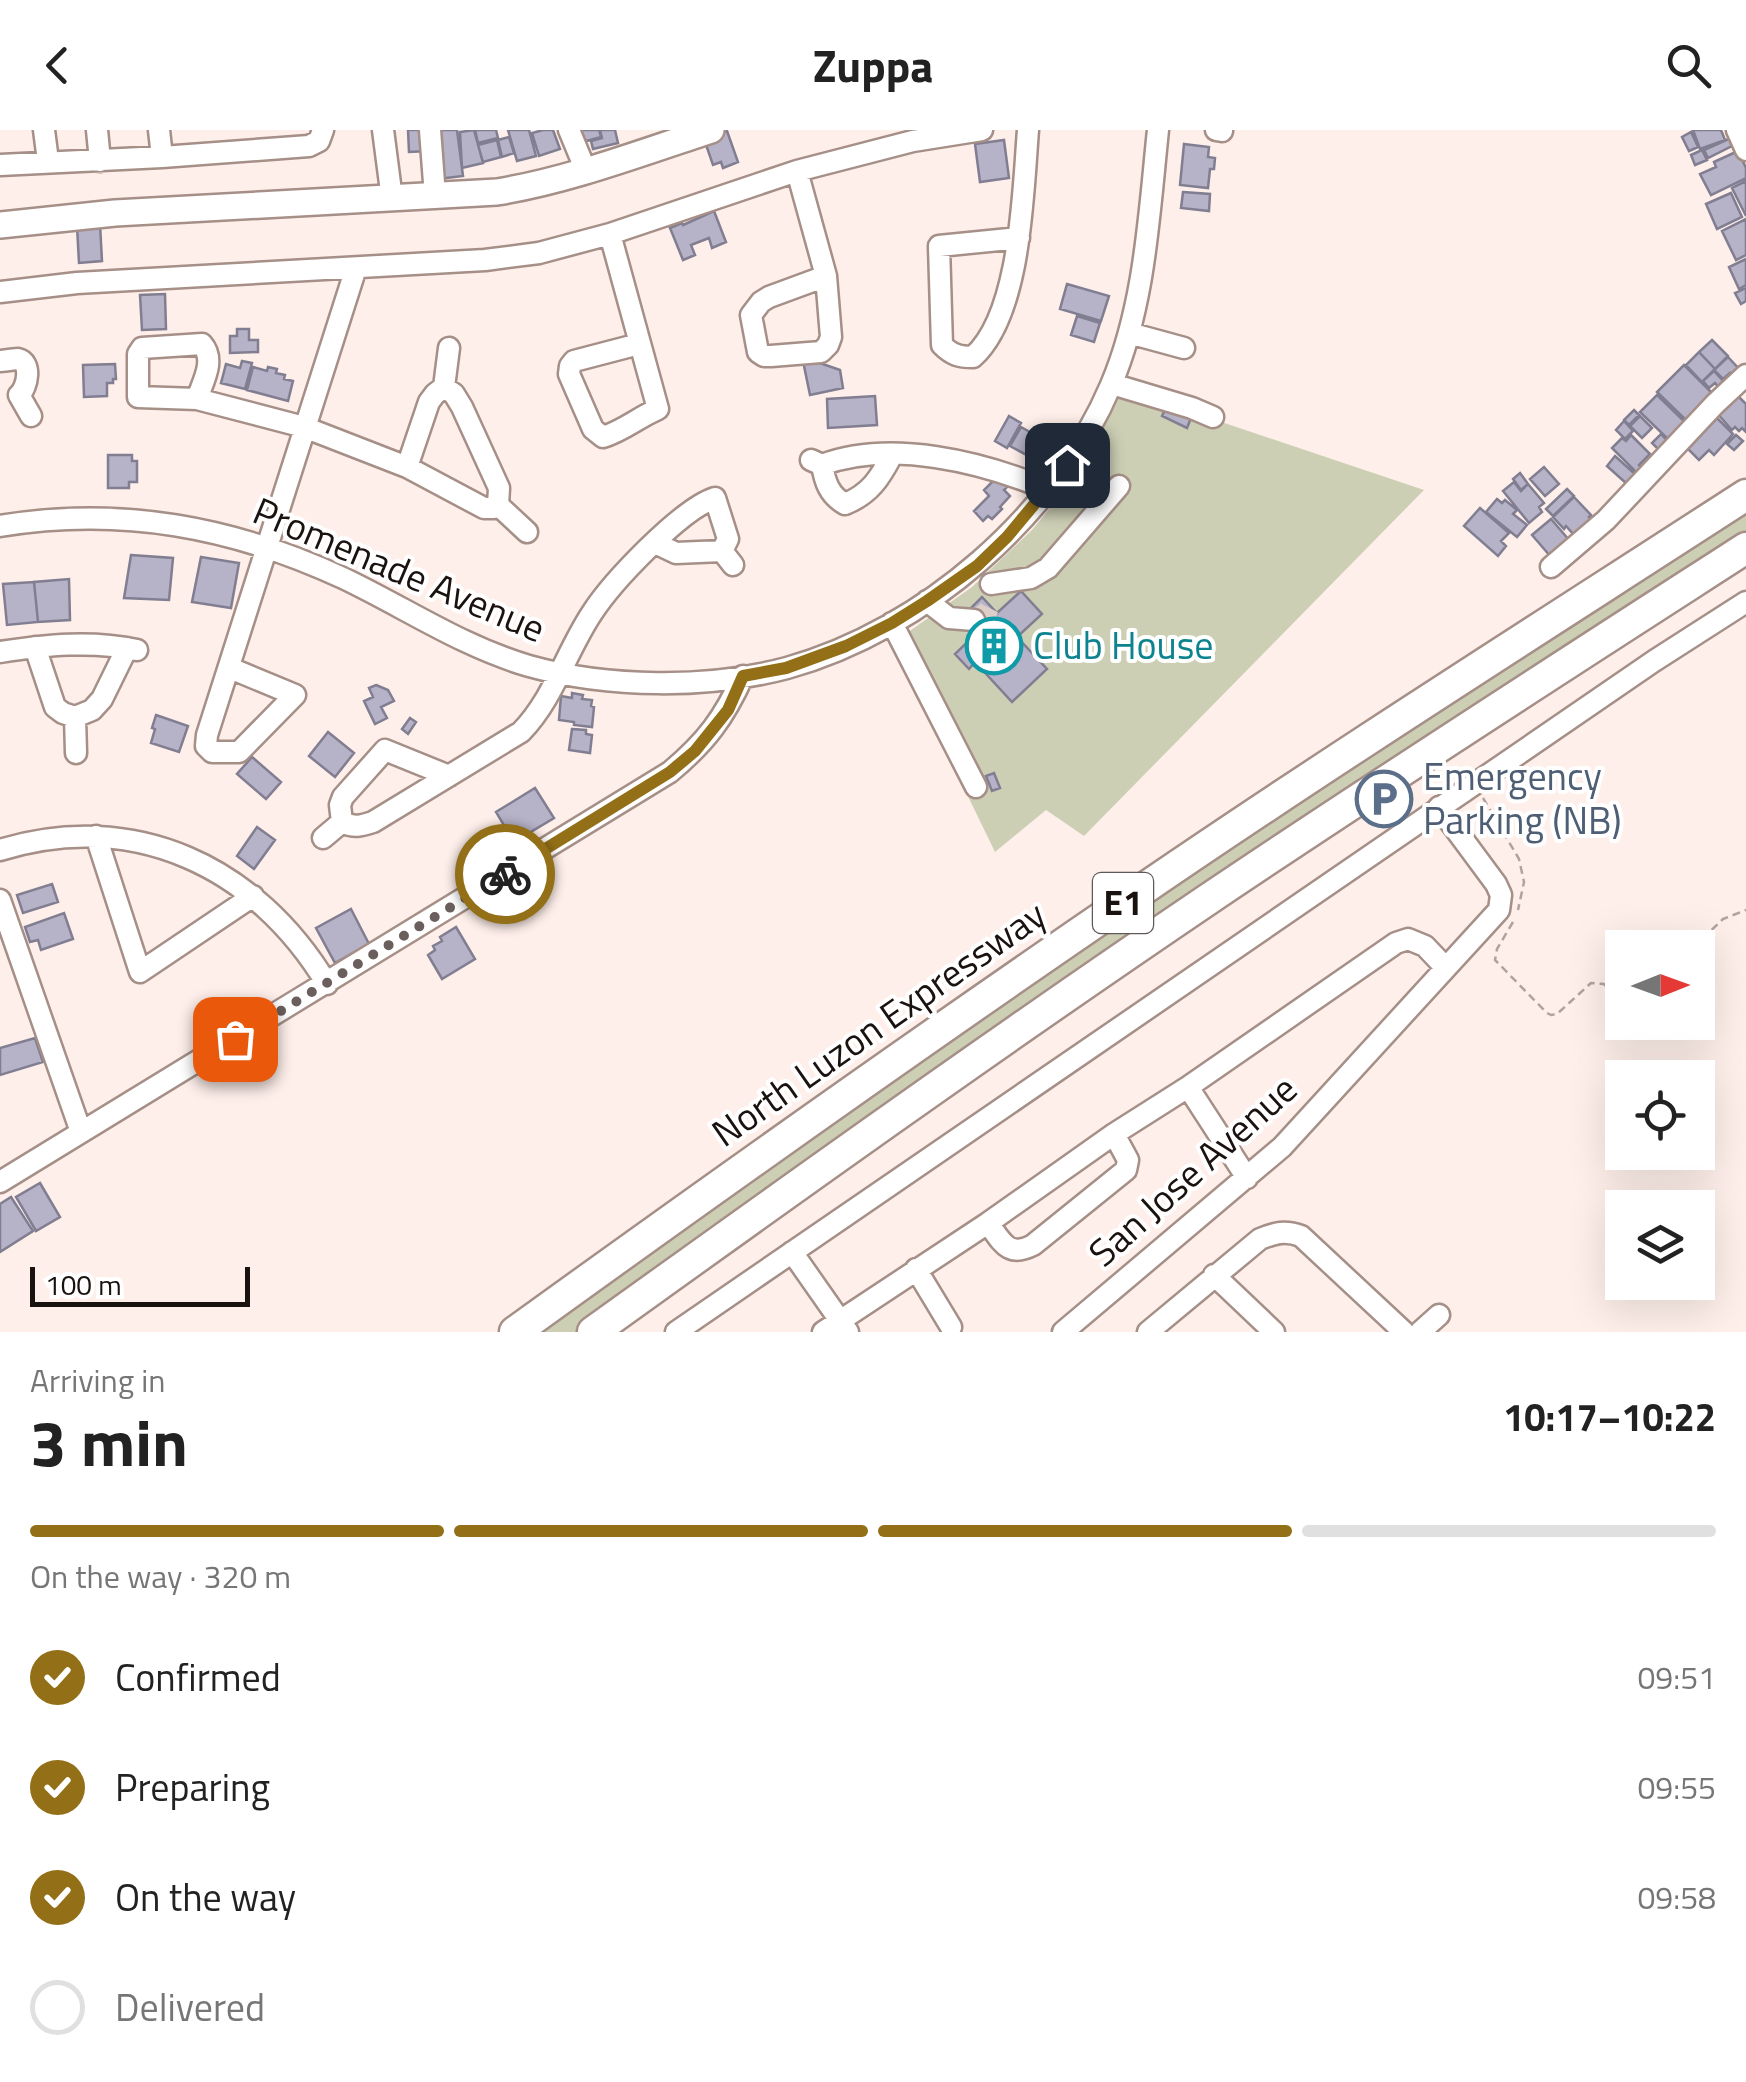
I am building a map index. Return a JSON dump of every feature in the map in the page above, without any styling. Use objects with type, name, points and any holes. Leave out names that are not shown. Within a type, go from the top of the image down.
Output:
[{"type":"highway","name":"North Luzon Expressway","points":[[515,1332],[788,1135],[1129,898],[1746,495]]},
{"type":"highway","name":"E1","points":[[594,1332],[1162,930],[1746,548]]},
{"type":"main road","points":[[0,225],[115,214],[497,192],[586,171],[699,132]]},
{"type":"street","points":[[44,130],[48,162]]},
{"type":"street","points":[[97,130],[100,160]]},
{"type":"street","points":[[159,130],[162,157]]},
{"type":"street","points":[[0,165],[162,157],[263,139],[310,146],[318,141],[323,130]]},
{"type":"street","points":[[383,130],[392,200]]},
{"type":"street","points":[[430,130],[435,196]]},
{"type":"street","points":[[569,130],[586,171]]},
{"type":"street","points":[[0,292],[77,283],[485,260],[539,253],[610,234],[797,172],[912,141],[982,130]]},
{"type":"street","points":[[1020,238],[939,246],[942,345],[950,353],[973,357],[996,325],[1020,238],[1028,130]]},
{"type":"street","name":"Promenade Avenue","points":[[0,526],[66,520],[157,522],[236,537],[344,579],[468,644],[560,674],[654,683],[743,676],[786,668],[892,623],[977,566],[1007,537],[1086,438],[1112,384],[1138,296],[1158,130]]},
{"type":"street","points":[[1736,130],[1746,150]]},
{"type":"street","points":[[797,172],[826,276],[832,337],[821,352],[772,356],[758,352],[751,315],[760,302],[826,276]]},
{"type":"street","points":[[610,234],[658,409],[603,437],[593,429],[569,374],[570,366],[639,344]]},
{"type":"street","points":[[230,668],[294,696],[239,752],[212,752],[206,746],[207,735],[356,268]]},
{"type":"street","points":[[1128,333],[1184,348]]},
{"type":"street","points":[[407,467],[429,402],[444,387],[450,348]]},
{"type":"street","points":[[0,360],[17,359],[26,364],[25,390],[10,396],[31,416]]},
{"type":"street","points":[[1550,567],[1606,520],[1746,375]]},
{"type":"street","points":[[1112,384],[1213,417]]},
{"type":"street","points":[[444,387],[454,394],[462,408],[492,472],[499,488],[498,505]]},
{"type":"street","points":[[196,398],[304,427],[407,467],[484,508],[498,505]]},
{"type":"street","points":[[892,454],[877,483],[844,510],[817,462],[872,453],[892,454],[1008,473],[1047,489]]},
{"type":"street","points":[[977,566],[992,593],[1031,578],[1048,568],[1118,486]]},
{"type":"street","points":[[342,822],[361,826],[373,822],[521,732],[535,717],[592,612],[628,569],[676,522],[715,498],[728,539],[728,558],[676,554],[655,543]]},
{"type":"street","points":[[498,505],[527,532]]},
{"type":"street","points":[[927,601],[949,618],[974,620]]},
{"type":"street","points":[[676,1332],[1654,661],[1746,602]]},
{"type":"street","points":[[892,623],[976,786]]},
{"type":"street","points":[[0,652],[35,647],[88,644],[133,649],[102,699],[92,710],[75,717],[55,707],[35,647]]},
{"type":"street","points":[[0,1182],[670,772],[695,751],[728,710],[743,676]]},
{"type":"street","points":[[75,717],[76,752]]},
{"type":"street","points":[[342,822],[340,805],[344,796],[385,750],[449,776]]},
{"type":"street","name":"San Jose Avenue","points":[[1063,1332],[1282,1147],[1500,910],[1501,895],[1496,884],[1440,807]]},
{"type":"street","points":[[323,838],[342,822]]},
{"type":"street","points":[[0,850],[53,839],[96,836],[178,852],[253,896],[303,946],[327,984]]},
{"type":"street","points":[[96,836],[140,972],[253,896]]},
{"type":"street","points":[[0,900],[82,1132]]},
{"type":"street","points":[[792,1252],[837,1328],[916,1269],[988,1224],[1396,943],[1408,939],[1425,946],[1445,967]]},
{"type":"street","points":[[1188,1087],[1247,1178]]},
{"type":"street","points":[[988,1224],[1013,1250],[1033,1245],[1126,1170],[1128,1160],[1114,1134]]},
{"type":"street","points":[[1148,1332],[1260,1238],[1290,1228],[1404,1332]]},
{"type":"street","points":[[916,1269],[951,1327]]},
{"type":"street","points":[[1214,1276],[1274,1332]]},
{"type":"street","points":[[1420,1332],[1439,1315]]},
{"type":"path","points":[[1475,784],[1519,859],[1524,882],[1511,929],[1495,960],[1551,1015],[1592,983],[1605,985]]},
{"type":"path","points":[[1712,930],[1723,919],[1746,910]]},
{"type":"green space","points":[[1121,391],[1424,490],[1084,836],[1046,810],[995,852],[913,683],[897,640],[972,587],[1032,530],[1069,485]]},
{"type":"green space","points":[[1746,501],[1746,537],[744,1211],[576,1332],[526,1332],[916,1055]]},
{"type":"building","points":[[408,130],[427,130],[428,151],[409,152]]},
{"type":"building","points":[[435,130],[457,130],[463,176],[438,179]]},
{"type":"building","points":[[474,130],[483,163],[462,168],[460,132]]},
{"type":"building","points":[[475,130],[496,130],[498,138],[478,143]]},
{"type":"building","points":[[508,130],[529,130],[536,156],[517,161]]},
{"type":"building","points":[[553,130],[560,149],[539,156],[532,133]]},
{"type":"building","points":[[576,130],[599,130],[601,137],[579,143]]},
{"type":"building","points":[[600,130],[615,130],[618,143],[593,149],[591,141],[602,138]]},
{"type":"building","points":[[1693,130],[1721,130],[1725,140],[1700,149]]},
{"type":"building","points":[[727,131],[738,162],[723,168],[721,162],[713,165],[704,139]]},
{"type":"building","points":[[1691,132],[1698,147],[1689,151],[1682,137]]},
{"type":"building","points":[[509,137],[514,153],[502,157],[498,140]]},
{"type":"building","points":[[1733,137],[1736,144],[1708,158],[1704,150]]},
{"type":"building","points":[[497,140],[501,157],[483,162],[478,145]]},
{"type":"building","points":[[1004,140],[1009,178],[980,182],[975,144]]},
{"type":"building","points":[[1184,144],[1209,147],[1208,157],[1215,158],[1208,188],[1180,185]]},
{"type":"building","points":[[1702,150],[1707,160],[1695,165],[1691,155]]},
{"type":"building","points":[[1738,151],[1746,178],[1711,195],[1700,174],[1716,167],[1714,162]]},
{"type":"building","points":[[1746,181],[1746,216],[1732,188]]},
{"type":"building","points":[[1183,192],[1210,194],[1209,211],[1181,208]]},
{"type":"building","points":[[1731,193],[1742,217],[1717,229],[1706,204]]},
{"type":"building","points":[[714,211],[726,242],[712,248],[709,238],[691,245],[695,255],[683,260],[670,228]]},
{"type":"building","points":[[1746,219],[1746,255],[1736,260],[1722,231]]},
{"type":"building","points":[[100,224],[102,261],[79,263],[77,226]]},
{"type":"building","points":[[1746,259],[1746,285],[1739,289],[1729,267]]},
{"type":"building","points":[[1067,284],[1109,296],[1101,321],[1060,309]]},
{"type":"building","points":[[1746,288],[1746,301],[1741,304],[1735,293]]},
{"type":"building","points":[[165,294],[166,329],[142,330],[140,295]]},
{"type":"building","points":[[1077,316],[1100,323],[1094,342],[1071,335]]},
{"type":"building","points":[[237,329],[249,329],[249,340],[258,340],[258,352],[230,353],[230,336],[237,336]]},
{"type":"building","points":[[1712,340],[1728,356],[1715,369],[1699,352]]},
{"type":"building","points":[[1699,352],[1715,369],[1702,382],[1686,365]]},
{"type":"building","points":[[1728,357],[1741,371],[1735,378],[1730,373],[1723,379],[1714,370]]},
{"type":"building","points":[[242,361],[252,363],[245,389],[221,383],[226,364],[240,368]]},
{"type":"building","points":[[803,361],[840,370],[843,388],[810,395]]},
{"type":"building","points":[[115,364],[116,379],[107,383],[107,396],[84,397],[83,365]]},
{"type":"building","points":[[1684,365],[1715,396],[1689,423],[1657,392]]},
{"type":"building","points":[[253,367],[277,369],[276,373],[285,375],[284,379],[293,381],[288,401],[247,390]]},
{"type":"building","points":[[1714,371],[1725,383],[1720,389],[1715,383],[1709,388],[1703,381]]},
{"type":"building","points":[[1735,393],[1746,404],[1746,432],[1735,427],[1732,430],[1716,412]]},
{"type":"building","points":[[1657,395],[1688,425],[1671,442],[1640,412]]},
{"type":"building","points":[[875,396],[877,425],[828,428],[827,399]]},
{"type":"building","points":[[1167,406],[1191,418],[1187,428],[1162,416]]},
{"type":"building","points":[[1634,410],[1639,415],[1629,425],[1624,420]]},
{"type":"building","points":[[1009,416],[1021,423],[1007,448],[995,441]]},
{"type":"building","points":[[1640,416],[1652,428],[1642,438],[1630,426]]},
{"type":"building","points":[[1717,418],[1733,434],[1714,455],[1709,450],[1699,460],[1688,449]]},
{"type":"building","points":[[1624,421],[1633,431],[1625,439],[1616,430]]},
{"type":"building","points":[[1021,427],[1044,440],[1034,459],[1010,446]]},
{"type":"building","points":[[1661,434],[1670,444],[1662,453],[1652,443]]},
{"type":"building","points":[[1631,435],[1650,454],[1639,465],[1644,470],[1639,475],[1612,448]]},
{"type":"building","points":[[1736,435],[1743,441],[1734,450],[1727,444]]},
{"type":"building","points":[[108,455],[132,455],[132,461],[137,461],[137,482],[129,482],[129,488],[108,488]]},
{"type":"building","points":[[1615,456],[1636,475],[1628,485],[1607,466]]},
{"type":"building","points":[[1544,467],[1559,484],[1545,496],[1530,479]]},
{"type":"building","points":[[1520,473],[1528,484],[1521,490],[1513,479]]},
{"type":"building","points":[[997,477],[1010,496],[992,519],[988,516],[983,521],[974,511],[989,496],[984,490]]},
{"type":"building","points":[[1514,482],[1521,491],[1528,484],[1544,503],[1539,507],[1542,512],[1529,523],[1503,491]]},
{"type":"building","points":[[1567,489],[1574,496],[1553,516],[1546,509]]},
{"type":"building","points":[[1574,497],[1596,525],[1575,536],[1553,517]]},
{"type":"building","points":[[1497,499],[1517,510],[1513,514],[1527,525],[1517,537],[1486,512]]},
{"type":"building","points":[[1480,508],[1509,533],[1501,541],[1506,546],[1498,556],[1464,526]]},
{"type":"building","points":[[1551,519],[1570,541],[1551,557],[1532,535]]},
{"type":"building","points":[[131,555],[173,558],[169,600],[124,598]]},
{"type":"building","points":[[201,557],[239,563],[231,608],[192,602]]},
{"type":"building","points":[[69,579],[70,620],[38,622],[34,582]]},
{"type":"building","points":[[34,582],[38,622],[7,625],[3,584]]},
{"type":"building","name":"Club House","points":[[1021,591],[1042,614],[1017,637],[1047,669],[1012,702],[975,662],[969,669],[955,654],[984,626],[969,610],[982,597],[997,613]]},
{"type":"building","points":[[376,685],[388,690],[394,701],[381,707],[387,718],[375,724],[364,701],[373,697],[369,688]]},
{"type":"building","points":[[572,693],[592,700],[592,727],[559,720],[561,696],[572,698]]},
{"type":"building","points":[[156,715],[188,726],[179,752],[151,743]]},
{"type":"building","points":[[410,718],[416,722],[408,734],[402,729]]},
{"type":"building","points":[[572,729],[586,730],[586,734],[592,735],[590,753],[569,750]]},
{"type":"building","points":[[328,732],[354,753],[335,777],[309,756]]},
{"type":"building","points":[[252,757],[281,782],[266,799],[237,774]]},
{"type":"building","points":[[994,773],[1000,788],[992,791],[986,776]]},
{"type":"building","points":[[535,788],[554,818],[514,842],[496,812]]},
{"type":"building","points":[[257,827],[275,840],[254,869],[237,856]]},
{"type":"building","points":[[52,884],[58,902],[23,913],[17,895]]},
{"type":"building","points":[[351,909],[369,944],[335,963],[316,928]]},
{"type":"building","points":[[64,913],[73,939],[41,950],[38,940],[30,942],[25,927]]},
{"type":"building","points":[[456,927],[475,959],[442,979],[428,955],[442,941],[440,937]]},
{"type":"building","points":[[35,1038],[43,1062],[0,1075],[0,1048]]},
{"type":"building","points":[[40,1183],[60,1217],[36,1231],[16,1197]]},
{"type":"building","points":[[11,1197],[33,1231],[0,1252],[0,1204]]},
{"type":"tunnel","points":[[974,620],[987,612],[992,602]]},
{"type":"way so far","points":[[235,1039],[505,874]]},
{"type":"place","name":"Club House","points":[[994,646]]},
{"type":"place","name":"Emergency Parking (NB)","points":[[1384,799]]},
{"type":"route","points":[[505,874],[670,772],[695,751],[728,710],[743,676],[786,668],[846,646],[892,623],[977,566],[1007,537],[1067,465]]}]
